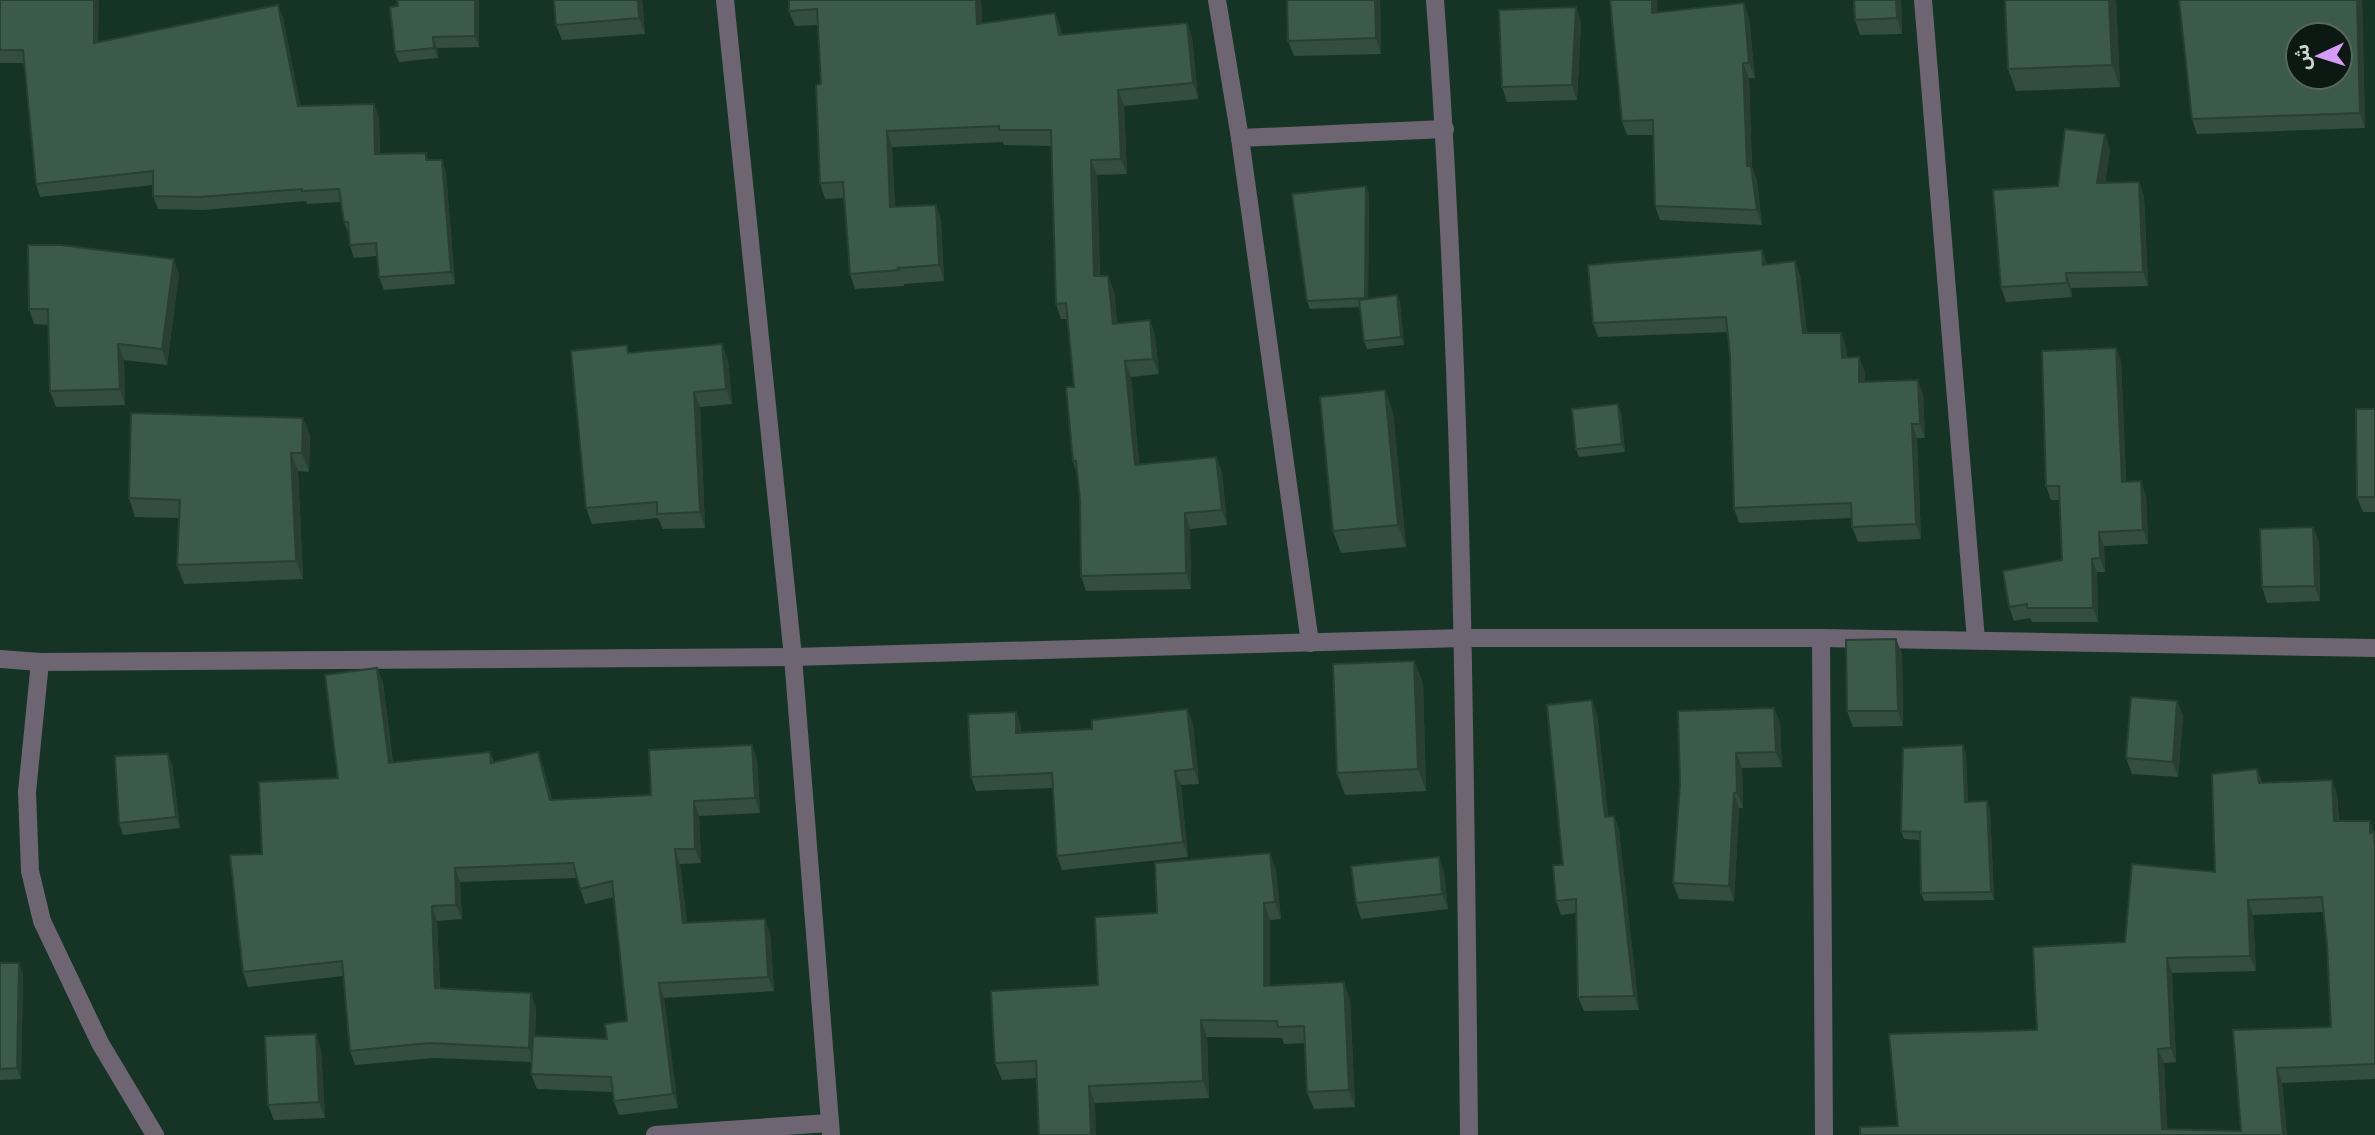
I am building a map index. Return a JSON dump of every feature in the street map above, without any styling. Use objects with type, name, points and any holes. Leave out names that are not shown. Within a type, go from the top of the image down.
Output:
[{"type":"street","points":[[655,1135],[830,1129],[793,657],[725,0]]},
{"type":"street","points":[[1217,0],[1240,138],[1310,643]]},
{"type":"street","points":[[1435,0],[1445,129],[1464,638],[1469,1135]]},
{"type":"street","points":[[1923,0],[1976,640]]},
{"type":"street","points":[[1240,138],[1445,129]]},
{"type":"street","points":[[0,659],[40,662],[793,657],[1464,638],[1821,638],[2375,648]]},
{"type":"street","points":[[1821,638],[1825,1135]]},
{"type":"street","points":[[40,662],[27,792],[30,871],[33,884],[42,921],[100,1043],[155,1135]]},
{"type":"building","points":[[0,0],[94,0],[94,43],[278,5],[298,106],[374,104],[375,154],[426,153],[426,160],[442,160],[451,272],[379,277],[376,243],[350,245],[348,222],[344,222],[339,189],[302,189],[200,197],[153,196],[153,171],[36,184],[23,50],[0,50]]},
{"type":"building","points":[[397,0],[475,0],[475,36],[433,37],[434,48],[395,52],[390,7],[398,6]]},
{"type":"building","points":[[554,0],[638,0],[639,18],[556,25]]},
{"type":"building","points":[[789,0],[976,0],[977,24],[1055,13],[1059,35],[1187,23],[1193,83],[1118,90],[1121,159],[1091,160],[1094,276],[1108,276],[1113,324],[1150,320],[1153,359],[1125,361],[1135,465],[1216,457],[1222,510],[1185,513],[1186,573],[1081,576],[1080,500],[1076,461],[1073,461],[1066,387],[1074,387],[1066,303],[1056,304],[1051,130],[999,130],[999,126],[887,131],[890,207],[936,205],[939,265],[850,274],[843,182],[820,183],[816,85],[821,84],[817,9],[789,11]]},
{"type":"building","points":[[1287,0],[1375,0],[1376,38],[1288,41]]},
{"type":"building","points":[[1610,0],[1652,0],[1652,13],[1744,3],[1749,63],[1743,63],[1747,166],[1751,166],[1757,210],[1655,206],[1653,120],[1622,121]]},
{"type":"building","points":[[1854,0],[1896,0],[1897,18],[1855,20]]},
{"type":"building","points":[[2005,0],[2109,0],[2112,65],[2008,69]]},
{"type":"building","points":[[2179,0],[2357,0],[2360,113],[2192,119]]},
{"type":"building","points":[[1576,7],[1572,85],[1502,87],[1499,10]]},
{"type":"building","points":[[2065,129],[2105,134],[2097,183],[2139,182],[2143,272],[2066,273],[2067,283],[2001,287],[1993,190],[2058,186]]},
{"type":"building","points":[[1366,186],[1365,298],[1307,301],[1292,194]]},
{"type":"building","points":[[28,245],[60,245],[174,259],[162,349],[118,344],[120,389],[50,391],[48,309],[29,309]]},
{"type":"building","points":[[1762,250],[1763,265],[1795,261],[1803,333],[1841,333],[1842,358],[1859,357],[1859,382],[1918,380],[1920,424],[1912,424],[1916,524],[1852,527],[1851,503],[1734,508],[1730,356],[1726,317],[1593,323],[1588,265]]},
{"type":"building","points":[[1397,295],[1401,337],[1364,341],[1359,300]]},
{"type":"building","points":[[722,344],[726,389],[694,392],[700,512],[657,514],[657,502],[586,508],[571,351],[627,345],[628,353]]},
{"type":"building","points":[[2116,348],[2122,482],[2141,481],[2143,530],[2099,532],[2100,558],[2092,559],[2093,608],[2027,608],[2027,604],[2009,607],[2003,571],[2062,560],[2059,486],[2046,486],[2042,351]]},
{"type":"building","points":[[1385,390],[1398,525],[1333,531],[1320,397]]},
{"type":"building","points":[[1618,404],[1622,444],[1576,449],[1572,409]]},
{"type":"building","points":[[2356,409],[2375,409],[2375,497],[2357,497]]},
{"type":"building","points":[[131,413],[303,418],[302,453],[291,453],[296,561],[177,565],[180,500],[129,498]]},
{"type":"building","points":[[2313,527],[2315,586],[2262,587],[2260,529]]},
{"type":"building","points":[[1896,639],[1898,711],[1847,711],[1846,640]]},
{"type":"building","points":[[1414,661],[1418,769],[1337,773],[1333,664]]},
{"type":"building","points":[[377,668],[389,763],[490,752],[491,763],[538,752],[550,800],[651,795],[649,750],[752,745],[755,798],[694,801],[695,849],[675,849],[683,923],[765,919],[768,977],[659,983],[673,1094],[614,1101],[611,1077],[531,1074],[533,1036],[607,1039],[605,1024],[627,1021],[612,881],[580,889],[573,863],[455,868],[456,905],[432,906],[435,988],[531,993],[529,1048],[429,1043],[350,1051],[342,961],[243,972],[230,855],[262,854],[259,782],[338,778],[325,675]]},
{"type":"building","points":[[2131,697],[2177,701],[2173,762],[2126,758]]},
{"type":"building","points":[[1592,700],[1605,817],[1614,816],[1634,996],[1578,997],[1576,899],[1556,901],[1553,865],[1563,865],[1547,705]]},
{"type":"building","points":[[1774,708],[1776,752],[1736,753],[1737,793],[1734,793],[1729,886],[1673,883],[1680,783],[1678,711]]},
{"type":"building","points":[[1187,709],[1194,769],[1175,771],[1183,842],[1057,856],[1052,773],[971,777],[968,714],[1016,712],[1016,733],[1092,729],[1092,720]]},
{"type":"building","points":[[1963,745],[1965,802],[1987,801],[1991,892],[1921,893],[1920,832],[1901,831],[1903,748]]},
{"type":"building","points":[[168,754],[176,817],[119,823],[115,756]]},
{"type":"building","points":[[2257,769],[2259,783],[2332,780],[2334,821],[2370,821],[2370,833],[2374,832],[2375,849],[2375,1064],[2277,1068],[2283,1135],[1860,1135],[1860,1127],[1898,1126],[1889,1034],[2037,1030],[2033,947],[2125,942],[2132,864],[2215,872],[2212,774]],"holes":[[[2322,897],[2331,1027],[2233,1030],[2241,1131],[2162,1129],[2158,1049],[2171,1048],[2167,958],[2250,956],[2248,900]]]},
{"type":"building","points":[[1270,853],[1275,902],[1264,903],[1264,986],[1344,982],[1349,1090],[1307,1092],[1304,1026],[1278,1027],[1277,1021],[1201,1020],[1203,1081],[1089,1086],[1091,1135],[1039,1135],[1036,1061],[995,1063],[991,991],[1098,985],[1095,917],[1157,913],[1155,863]]},
{"type":"building","points":[[1439,857],[1442,894],[1356,903],[1351,866]]},
{"type":"building","points":[[0,963],[19,963],[17,1068],[0,1069]]},
{"type":"building","points":[[316,1034],[319,1102],[268,1105],[265,1036]]}]
